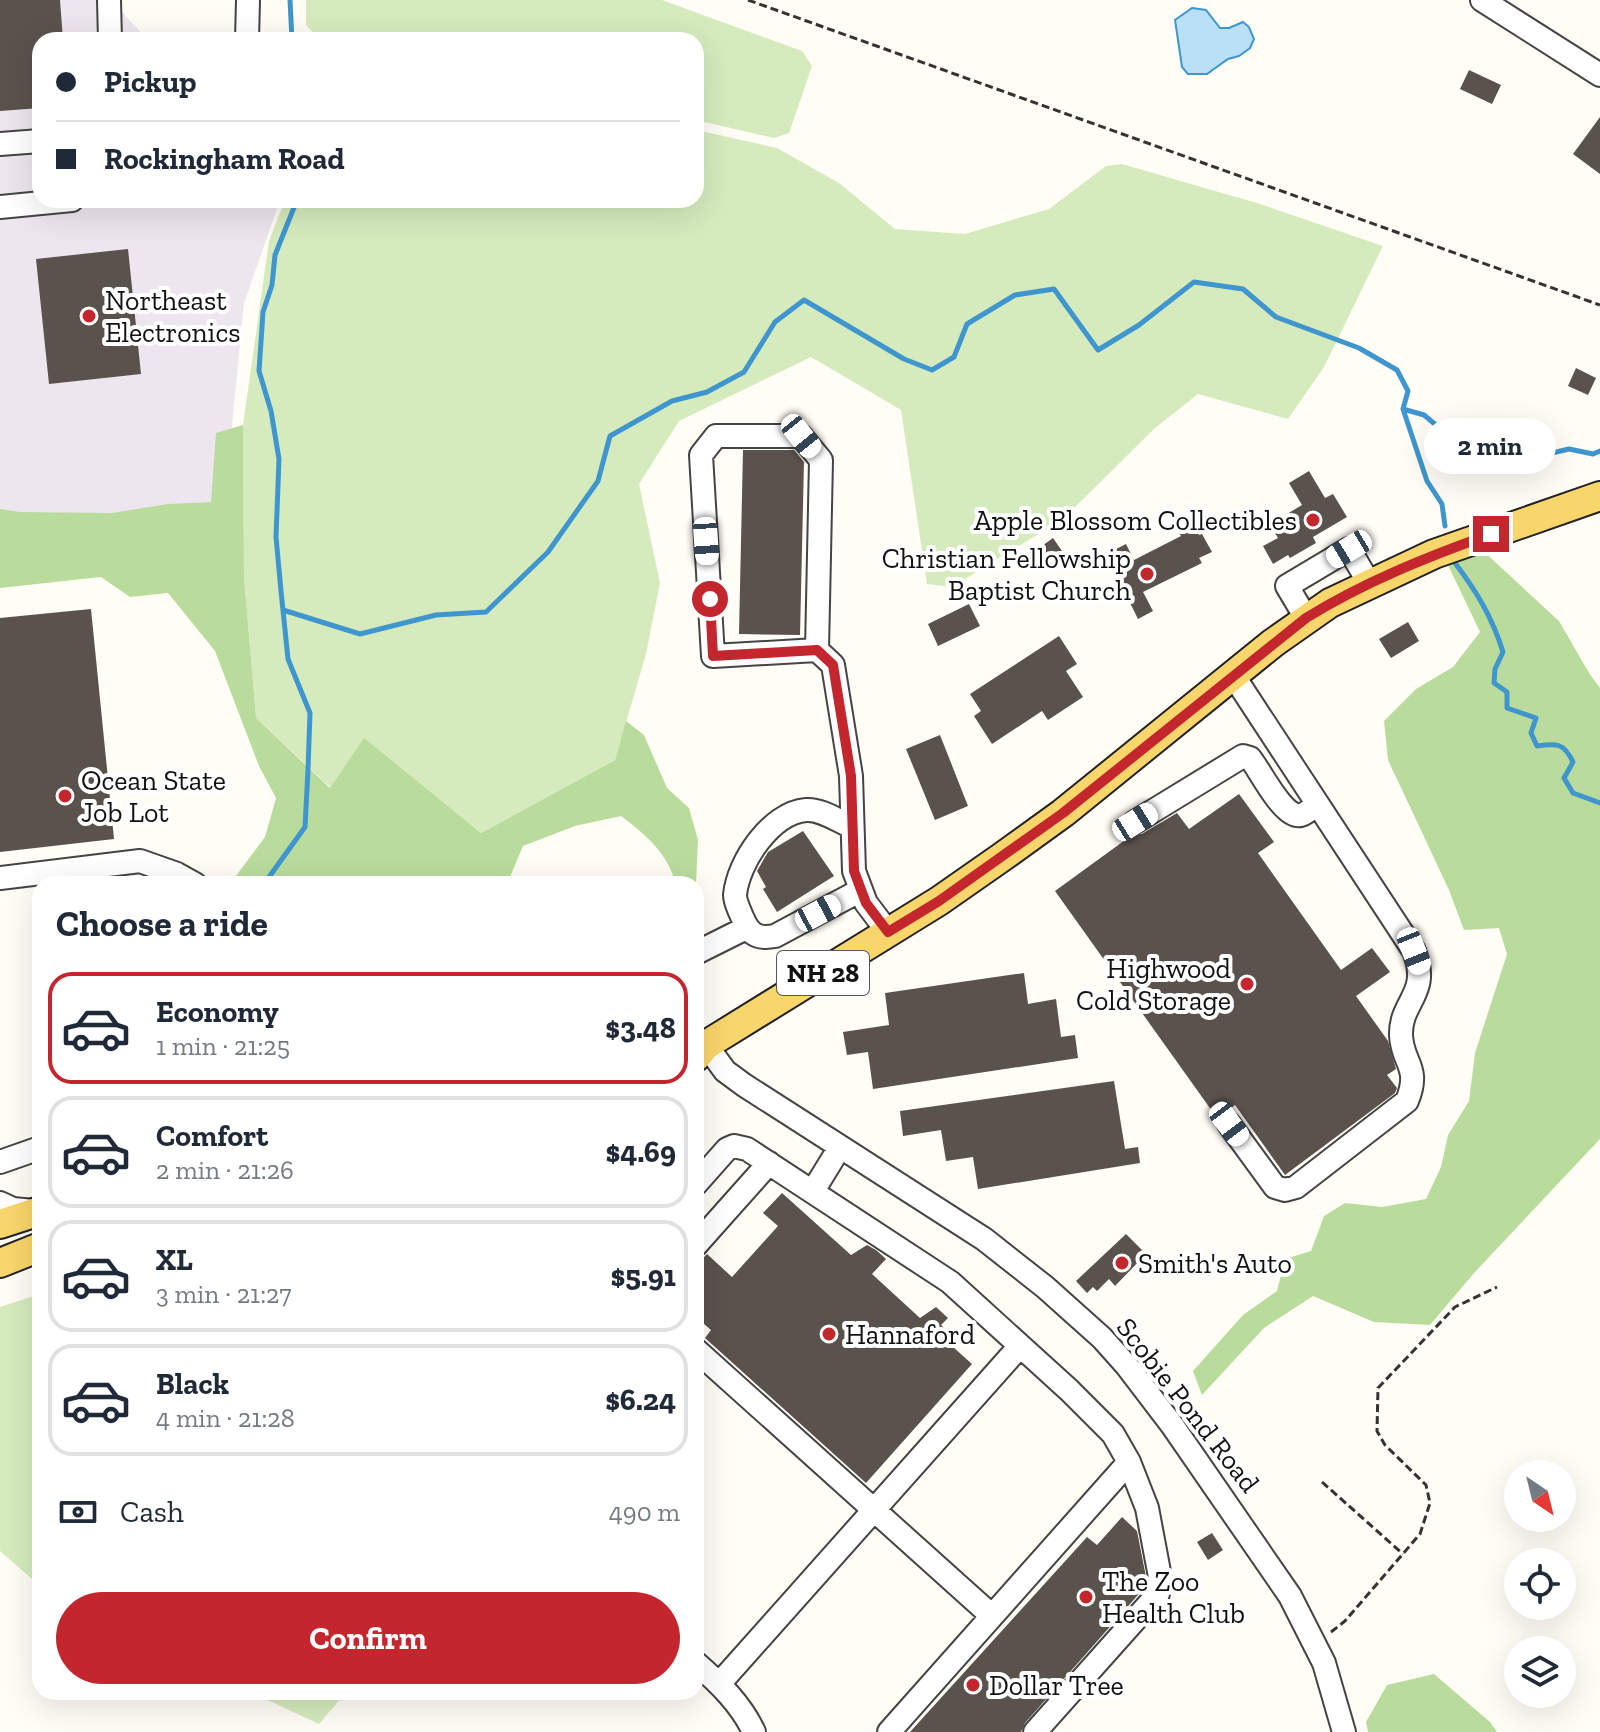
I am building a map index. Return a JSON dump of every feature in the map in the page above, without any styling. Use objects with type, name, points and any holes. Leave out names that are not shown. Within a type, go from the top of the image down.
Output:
[{"type":"main road","name":"NH 28","points":[[704,1047],[939,901],[1063,813],[1306,618],[1369,583],[1434,554],[1600,496]]},
{"type":"main road","points":[[0,1224],[32,1214]]},
{"type":"main road","points":[[0,1263],[32,1250]]},
{"type":"street","points":[[109,0],[110,32]]},
{"type":"street","points":[[247,32],[248,0]]},
{"type":"street","points":[[1482,0],[1600,75]]},
{"type":"street","points":[[0,144],[32,142]]},
{"type":"street","points":[[0,207],[32,204]]},
{"type":"street","points":[[817,650],[821,460],[801,436],[716,436],[701,455],[713,656],[817,650],[833,665],[851,776],[854,871],[866,903],[888,932]]},
{"type":"street","points":[[1306,618],[1287,586],[1349,549],[1369,583]]},
{"type":"street","points":[[1229,1124],[1275,1187],[1285,1190],[1296,1187],[1407,1101],[1413,1086],[1413,1071],[1401,1035],[1419,985],[1420,968],[1414,951],[1233,675]]},
{"type":"street","points":[[1135,822],[1243,756],[1250,758],[1292,815],[1301,815],[1317,803]]},
{"type":"street","points":[[852,827],[821,812],[807,810],[790,815],[759,840],[749,855],[734,897],[746,928],[761,938],[775,936],[861,890]]},
{"type":"street","points":[[0,878],[140,861],[181,876]]},
{"type":"street","points":[[704,949],[746,928]]},
{"type":"street","name":"Scobie Pond Road","points":[[704,1054],[744,1085],[984,1239],[1045,1287],[1102,1338],[1157,1405],[1270,1564],[1316,1644],[1344,1732]]},
{"type":"street","points":[[704,1175],[727,1149],[734,1146],[747,1149],[950,1282],[1113,1434],[1129,1462],[1147,1508],[1160,1577],[1158,1594],[1035,1732]]},
{"type":"street","points":[[813,1191],[840,1147]]},
{"type":"street","points":[[0,1162],[32,1151]]},
{"type":"street","points":[[704,1236],[769,1163]]},
{"type":"street","points":[[0,1203],[13,1209],[32,1210]]},
{"type":"street","points":[[719,1684],[1020,1346]]},
{"type":"street","points":[[704,1357],[992,1616]]},
{"type":"street","points":[[889,1732],[1129,1462]]},
{"type":"street","points":[[704,1670],[743,1712],[754,1732]]},
{"type":"path","points":[[748,0],[1600,305]]},
{"type":"path","points":[[1316,1644],[1345,1621],[1420,1534],[1430,1503],[1426,1485],[1385,1445],[1377,1431],[1378,1388],[1455,1307],[1497,1287]]},
{"type":"path","points":[[1322,1482],[1403,1554]]},
{"type":"shaded area","points":[[0,0],[111,0],[141,32],[32,32],[32,208],[277,208],[244,303],[232,425],[231,550],[0,514]]},
{"type":"green space","points":[[306,0],[662,0],[802,51],[812,66],[789,133],[774,138],[704,122],[704,32],[312,32],[306,25]]},
{"type":"green space","points":[[704,132],[777,148],[839,183],[895,229],[965,234],[1049,209],[1106,166],[1122,164],[1260,204],[1383,246],[1324,367],[1288,419],[1198,394],[1154,429],[1063,519],[952,587],[927,584],[901,410],[811,357],[679,421],[639,484],[660,583],[646,654],[615,760],[481,833],[364,739],[331,788],[256,718],[244,576],[243,425],[269,241],[282,208],[704,208]]},
{"type":"green space","points":[[243,425],[244,576],[256,718],[330,788],[364,738],[481,833],[615,760],[626,721],[644,735],[667,788],[689,808],[698,840],[696,876],[673,876],[661,853],[621,816],[575,826],[523,846],[510,876],[236,876],[265,837],[276,798],[259,766],[215,651],[168,593],[130,597],[101,577],[0,588],[0,509],[112,513],[168,504],[211,502],[216,433]]},
{"type":"green space","points":[[1481,549],[1559,621],[1600,688],[1600,1139],[1475,1272],[1430,1325],[1374,1322],[1313,1296],[1264,1328],[1202,1395],[1193,1371],[1243,1315],[1277,1291],[1285,1259],[1311,1251],[1324,1216],[1345,1203],[1382,1207],[1426,1199],[1441,1167],[1448,1135],[1469,1101],[1475,1053],[1507,954],[1499,928],[1464,930],[1449,890],[1388,760],[1384,721],[1416,689],[1453,667],[1480,632],[1448,565]]},
{"type":"green space","points":[[32,1297],[32,1579],[0,1551],[0,1307]]},
{"type":"green space","points":[[1434,1674],[1490,1722],[1497,1732],[1368,1732],[1366,1722],[1387,1685]]},
{"type":"green space","points":[[267,1700],[339,1700],[319,1724]]},
{"type":"water","points":[[1192,8],[1206,10],[1220,28],[1243,22],[1254,39],[1250,48],[1207,74],[1188,74],[1182,67],[1175,20]]},
{"type":"building","points":[[0,0],[60,0],[62,32],[32,32],[32,109],[0,111]]},
{"type":"building","points":[[1469,70],[1501,85],[1492,104],[1460,89]]},
{"type":"building","points":[[1600,117],[1600,174],[1573,154]]},
{"type":"building","name":"Northeast Electronics","points":[[128,249],[141,374],[49,384],[36,259]]},
{"type":"building","points":[[1576,368],[1596,378],[1588,395],[1568,386]]},
{"type":"building","points":[[743,450],[794,450],[804,462],[800,635],[739,634]]},
{"type":"building","name":"Apple Blossom Collectibles","points":[[1309,471],[1325,498],[1333,494],[1347,517],[1313,537],[1316,543],[1273,564],[1263,546],[1278,538],[1273,530],[1286,523],[1282,517],[1302,505],[1289,483]]},
{"type":"building","name":"Christian Fellowship Baptist Church","points":[[1194,525],[1212,552],[1199,558],[1202,563],[1143,592],[1153,611],[1138,619],[1106,554],[1126,544],[1134,560],[1181,536],[1179,533]]},
{"type":"building","points":[[1053,538],[1062,551],[1038,569],[1028,556]]},
{"type":"building","points":[[969,604],[980,626],[938,646],[928,624]]},
{"type":"building","points":[[91,609],[114,839],[0,852],[0,618]]},
{"type":"building","points":[[1408,622],[1419,641],[1391,658],[1379,639]]},
{"type":"building","points":[[1059,636],[1077,664],[1066,671],[1083,697],[1048,720],[1042,711],[992,744],[974,716],[981,711],[970,694]]},
{"type":"building","points":[[940,735],[968,806],[935,820],[906,749]]},
{"type":"building","name":"Highwood Cold Storage","points":[[1239,794],[1274,842],[1258,853],[1341,970],[1372,948],[1390,972],[1356,996],[1388,1041],[1396,1069],[1387,1075],[1397,1088],[1395,1093],[1285,1175],[1235,1105],[1217,1118],[1055,891],[1132,835],[1142,834],[1177,813],[1189,829]]},
{"type":"building","points":[[803,831],[834,876],[777,912],[763,889],[766,887],[757,871],[768,852]]},
{"type":"building","points":[[1024,973],[1028,1004],[1056,999],[1061,1037],[1075,1035],[1078,1058],[873,1089],[868,1052],[847,1055],[843,1032],[889,1025],[885,993]]},
{"type":"building","points":[[1114,1081],[1125,1149],[1138,1147],[1140,1163],[978,1189],[973,1157],[946,1161],[941,1130],[903,1136],[900,1111]]},
{"type":"building","name":"Hannaford","points":[[782,1193],[851,1255],[867,1245],[876,1250],[886,1259],[872,1274],[920,1318],[936,1307],[948,1318],[941,1325],[958,1341],[953,1347],[972,1364],[866,1483],[705,1338],[711,1330],[704,1324],[704,1257],[707,1254],[732,1277],[778,1226],[763,1213]]},
{"type":"building","name":"Smith's Auto","points":[[1126,1234],[1146,1254],[1115,1286],[1109,1279],[1097,1291],[1093,1287],[1087,1293],[1076,1281]]},
{"type":"building","points":[[1122,1517],[1137,1531],[1146,1577],[1145,1587],[1025,1723],[1021,1732],[910,1732],[1087,1537],[1097,1545]]},
{"type":"building","points":[[1212,1533],[1223,1550],[1208,1560],[1197,1542]]},
{"type":"waterway","points":[[290,0],[292,32]]},
{"type":"waterway","points":[[270,876],[305,827],[308,770],[310,713],[288,659],[281,591],[276,537],[279,459],[271,411],[259,371],[263,312],[272,285],[275,255],[294,208]]},
{"type":"waterway","points":[[283,610],[360,634],[436,615],[486,612],[548,552],[598,481],[610,436],[672,401],[707,392],[744,372],[775,322],[804,300],[904,359],[932,370],[954,357],[967,324],[1015,295],[1054,289],[1098,350],[1139,325],[1194,282],[1243,289],[1276,317],[1359,348],[1397,370],[1408,391],[1403,409],[1427,481],[1442,504],[1445,526]]},
{"type":"waterway","points":[[1403,409],[1424,415],[1473,456],[1500,465]]},
{"type":"waterway","points":[[1531,458],[1569,449],[1593,454],[1600,451]]},
{"type":"waterway","points":[[1455,563],[1483,605],[1499,639],[1503,652],[1495,669],[1494,683],[1507,692],[1507,708],[1536,718],[1531,733],[1537,746],[1563,748],[1573,762],[1564,778],[1573,793],[1600,803]]},
{"type":"place","name":"Northeast Electronics","points":[[89,316]]},
{"type":"place","name":"Apple Blossom Collectibles","points":[[1313,520]]},
{"type":"place","name":"Christian Fellowship Baptist Church","points":[[1147,574]]},
{"type":"place","name":"Ocean State Job Lot","points":[[65,796]]},
{"type":"place","name":"Highwood Cold Storage","points":[[1247,984]]},
{"type":"place","name":"Smith's Auto","points":[[1122,1263]]},
{"type":"place","name":"Hannaford","points":[[829,1334]]},
{"type":"place","name":"The Zoo Health Club","points":[[1086,1597]]},
{"type":"place","name":"Dollar Tree","points":[[973,1685]]},
{"type":"route","points":[[710,599],[713,656],[817,650],[833,665],[851,776],[854,871],[866,903],[888,932],[939,901],[1063,813],[1306,618],[1398,570],[1491,534]]}]
